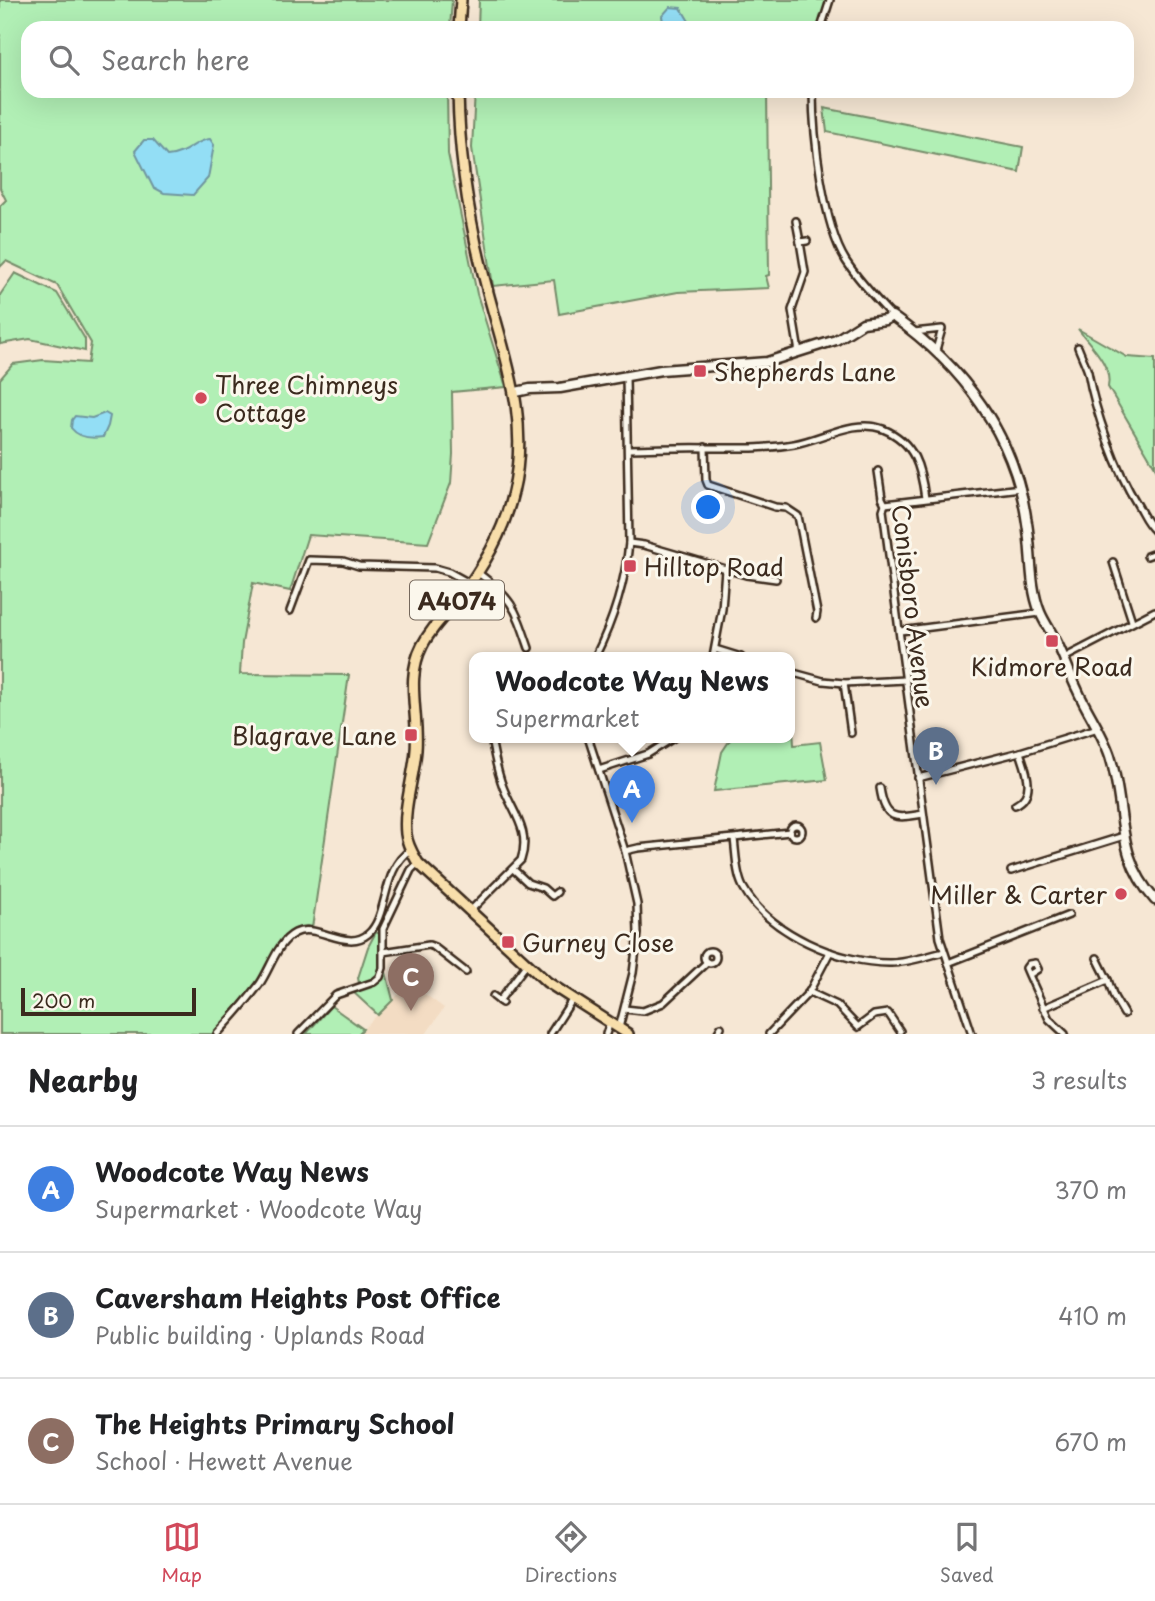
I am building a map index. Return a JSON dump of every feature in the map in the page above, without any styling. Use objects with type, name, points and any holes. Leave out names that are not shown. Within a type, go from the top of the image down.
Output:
[{"type":"main road","points":[[460,21],[461,0]]},
{"type":"main road","name":"A4074","points":[[458,98],[464,184],[481,267],[516,392],[520,457],[516,482],[502,529],[477,572],[429,632],[414,667],[412,684],[416,741],[406,833],[410,850],[418,863],[526,965],[572,1000],[623,1031]]},
{"type":"street","points":[[823,21],[830,0]]},
{"type":"street","points":[[814,98],[822,178],[831,230],[845,260],[892,316],[936,351],[971,388],[999,435],[1021,488],[1028,524],[1034,592],[1040,613],[1110,755],[1126,853],[1137,878],[1155,900]]},
{"type":"street","points":[[796,221],[803,241],[805,272],[792,310],[799,352]]},
{"type":"street","points":[[516,392],[560,388],[661,370],[767,362],[836,340],[863,323],[885,320],[892,316]]},
{"type":"street","points":[[914,332],[942,329],[936,351]]},
{"type":"street","points":[[1078,347],[1088,371],[1087,378],[1097,411],[1124,484],[1147,524],[1155,531]]},
{"type":"street","points":[[598,652],[612,624],[619,602],[629,543],[626,376]]},
{"type":"street","points":[[628,449],[744,448],[795,444],[866,426],[883,429],[902,441],[915,455],[921,470],[925,499]]},
{"type":"street","points":[[705,447],[708,485],[775,507],[786,508],[798,516],[816,618]]},
{"type":"street","name":"Conisboro Avenue","points":[[878,471],[885,504],[883,510],[940,938],[972,1034]]},
{"type":"street","points":[[885,504],[1021,488]]},
{"type":"street","points":[[629,543],[746,575],[776,579]]},
{"type":"street","points":[[1147,556],[1155,553]]},
{"type":"street","points":[[290,611],[310,560],[342,561],[359,566],[435,568],[469,583]]},
{"type":"street","points":[[1113,562],[1132,621]]},
{"type":"street","points":[[714,652],[722,609],[725,569]]},
{"type":"street","points":[[477,572],[504,594],[516,610],[529,648]]},
{"type":"street","points":[[1064,658],[1155,611]]},
{"type":"street","points":[[900,631],[1040,613]]},
{"type":"street","points":[[526,639],[533,636]]},
{"type":"street","points":[[715,649],[725,652]]},
{"type":"street","points":[[795,673],[844,683],[906,680]]},
{"type":"street","points":[[844,683],[851,733]]},
{"type":"street","points":[[918,778],[1020,752],[1098,728]]},
{"type":"street","points":[[469,912],[522,860],[525,837],[504,789],[495,762],[493,743]]},
{"type":"street","points":[[591,743],[625,851],[637,904],[638,934],[623,1031]]},
{"type":"street","points":[[599,770],[648,754],[665,743]]},
{"type":"street","points":[[1015,805],[1023,801],[1028,794],[1020,752]]},
{"type":"street","points":[[880,788],[883,804],[892,816],[900,818],[923,814]]},
{"type":"street","points":[[625,851],[790,832]]},
{"type":"street","points":[[1011,871],[1124,836]]},
{"type":"street","points":[[734,839],[741,884],[758,910],[802,940],[863,962],[895,964],[944,952]]},
{"type":"street","points":[[216,1034],[257,988],[280,948],[293,933],[303,930],[326,936],[361,938],[367,935],[375,924],[388,883],[399,860],[410,850]]},
{"type":"street","points":[[298,1034],[336,995],[378,980],[383,968],[383,929],[411,870],[418,863]]},
{"type":"street","points":[[513,869],[528,883],[543,888],[553,896]]},
{"type":"street","points":[[948,963],[1027,936],[1034,929],[1069,915]]},
{"type":"street","points":[[375,924],[383,929]]},
{"type":"street","points":[[383,952],[429,945],[456,968],[466,972]]},
{"type":"street","points":[[768,1034],[809,992],[830,952]]},
{"type":"street","points":[[1101,961],[1114,997],[1124,1014]]},
{"type":"street","points":[[625,1009],[643,1012],[663,1003],[707,962]]},
{"type":"street","points":[[493,996],[501,1002],[526,965]]},
{"type":"street","points":[[1029,975],[1049,1019],[1065,1034]]},
{"type":"street","points":[[1044,1008],[1108,980]]},
{"type":"street","points":[[809,992],[837,1005],[858,1027],[874,1015],[888,1013],[900,1031]]},
{"type":"street","points":[[550,1034],[572,1000]]},
{"type":"street","points":[[606,1034],[610,1023]]},
{"type":"street","points":[[717,1034],[721,1027]]},
{"type":"shaded area","points":[[410,983],[444,1008],[426,1034],[358,1034]]},
{"type":"green space","points":[[0,0],[452,0],[450,21],[21,21],[21,98],[447,98],[448,154],[477,294],[506,387],[452,392],[451,483],[428,543],[308,535],[290,591],[253,583],[242,643],[240,674],[349,675],[312,928],[307,926],[294,930],[286,937],[267,970],[214,1034],[0,1034],[0,379],[13,364],[43,360],[88,363],[91,343],[57,285],[6,261],[0,267],[0,206],[6,200],[0,188]]},
{"type":"green space","points":[[479,0],[827,0],[821,21],[478,21]]},
{"type":"green space","points":[[475,98],[767,98],[769,275],[766,276],[769,288],[678,292],[559,314],[554,280],[493,286],[472,148]]},
{"type":"green space","points":[[824,108],[1023,147],[1019,172],[827,132]]},
{"type":"green space","points":[[15,273],[57,293],[85,339],[85,351],[30,339],[0,344],[0,295]]},
{"type":"green space","points":[[1078,329],[1127,357],[1155,359],[1155,467],[1108,387],[1109,379],[1104,364]]},
{"type":"green space","points":[[820,742],[827,780],[714,791],[722,752],[728,743],[794,745]]},
{"type":"green space","points":[[376,932],[381,935],[379,973],[372,980],[359,983],[358,978],[368,947]]},
{"type":"green space","points":[[385,968],[393,1000],[378,1015],[352,991],[377,982],[384,974]]},
{"type":"green space","points":[[331,1006],[363,1029],[358,1034],[306,1034]]},
{"type":"water","points":[[670,7],[681,8],[689,21],[663,21],[662,16]]},
{"type":"water","points":[[210,139],[214,145],[208,178],[193,195],[164,193],[153,187],[135,151],[144,140],[153,140],[167,156]]},
{"type":"water","points":[[105,413],[110,416],[103,437],[86,437],[71,428],[75,416],[92,418]]},
{"type":"place","name":"Shepherds Lane","points":[[700,371]]},
{"type":"place","name":"Three Chimneys Cottage","points":[[201,398]]},
{"type":"place","name":"Hilltop Road","points":[[630,566]]},
{"type":"place","name":"Kidmore Road","points":[[1052,641]]},
{"type":"place","name":"Blagrave Lane","points":[[411,735]]},
{"type":"place","name":"Caversham Heights Post Office","points":[[936,785]]},
{"type":"place","name":"Woodcote Way News","points":[[632,823]]},
{"type":"place","name":"Miller & Carter","points":[[1121,894]]},
{"type":"place","name":"Gurney Close","points":[[508,942]]},
{"type":"place","name":"The Heights Primary School","points":[[411,1011]]}]
